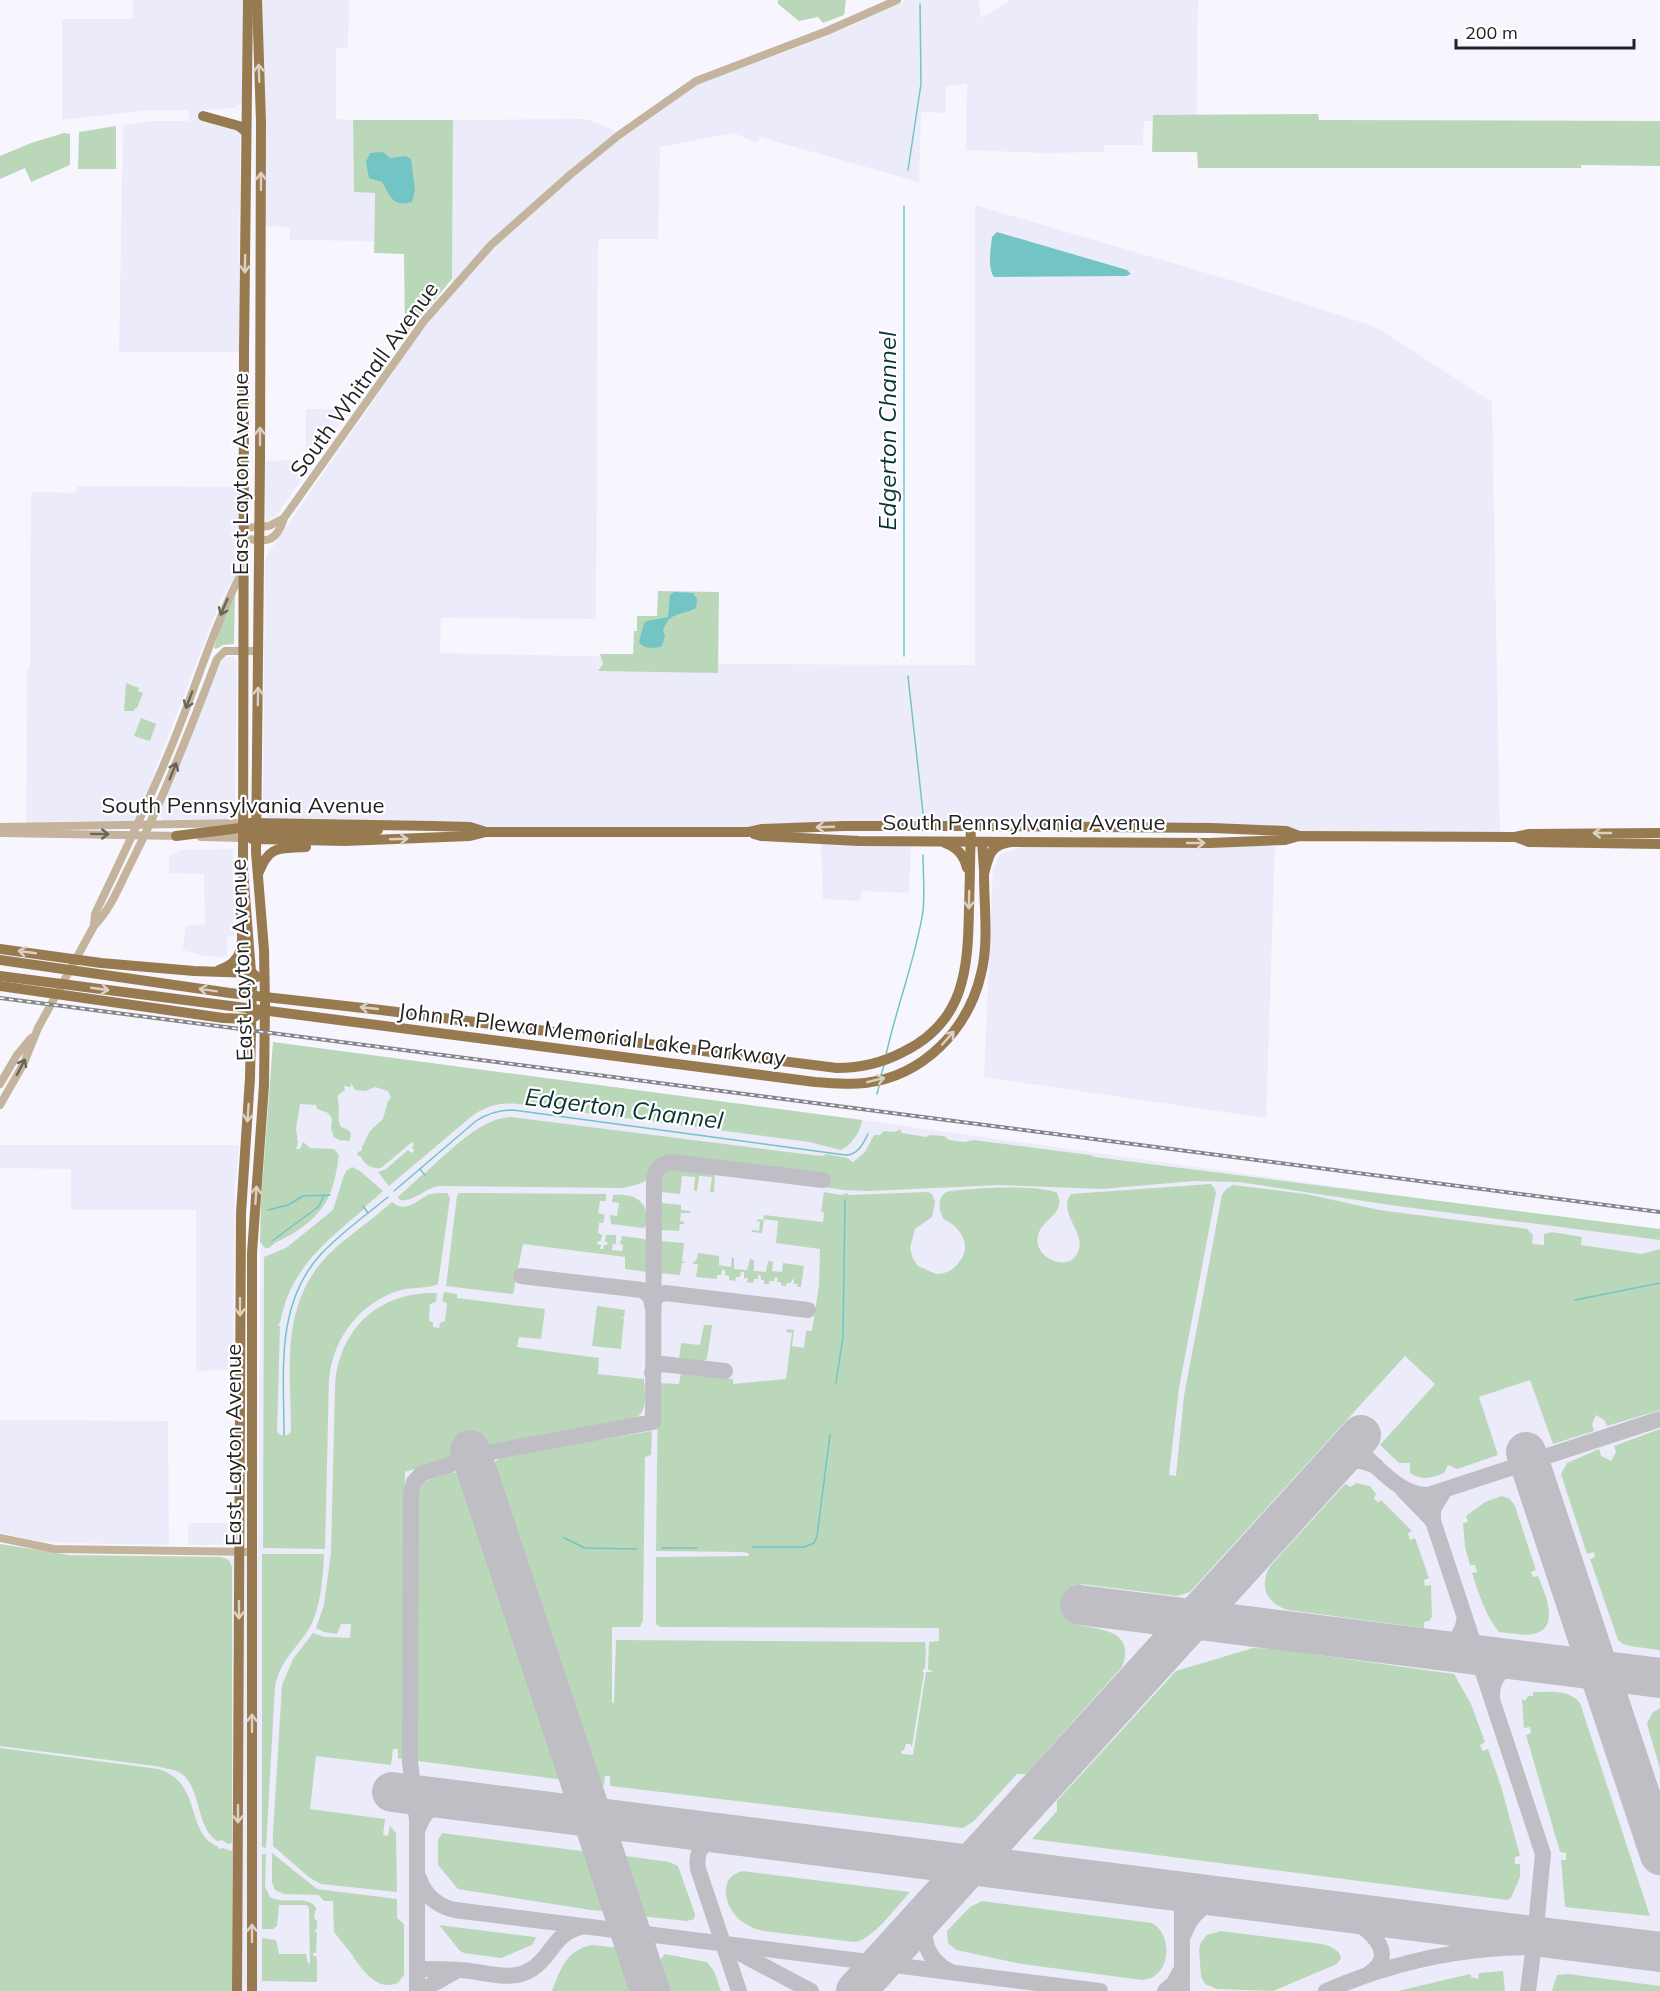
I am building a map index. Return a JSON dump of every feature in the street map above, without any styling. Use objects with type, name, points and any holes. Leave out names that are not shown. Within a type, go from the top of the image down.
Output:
[{"type":"main road","name":"East Layton Avenue","points":[[248,0],[243,747],[249,831],[257,878],[264,950],[265,982],[265,1056],[252,1253],[252,1991]]},
{"type":"main road","name":"East Layton Avenue","points":[[237,1991],[241,1205],[251,1039],[245,1021],[252,979],[243,871],[249,831],[258,651],[260,527],[261,114],[257,0]]},
{"type":"main road","points":[[203,116],[240,126],[246,132]]},
{"type":"main road","name":"South Pennsylvania Avenue","points":[[249,831],[423,825],[470,827],[486,832]]},
{"type":"main road","points":[[854,826],[854,840]]},
{"type":"main road","name":"South Pennsylvania Avenue","points":[[249,831],[345,841],[470,836],[486,832],[748,832],[761,829],[854,826],[1212,828],[1286,831],[1299,836]]},
{"type":"main road","name":"John R. Plewa Memorial Lake Parkway","points":[[0,960],[230,993],[844,1068],[880,1062],[919,1043],[936,1029],[957,997],[968,959],[970,878],[976,842],[971,826]]},
{"type":"main road","points":[[0,949],[101,963],[213,972],[265,982],[255,918],[249,831],[213,830],[176,836]]},
{"type":"main road","name":"South Pennsylvania Avenue","points":[[748,832],[761,836],[854,840],[1221,843],[1285,840],[1299,836],[1515,837],[1529,834],[1660,833]]},
{"type":"main road","name":"South Pennsylvania Avenue","points":[[1515,837],[1529,842],[1660,844]]},
{"type":"main road","points":[[257,878],[268,853],[276,849],[345,841]]},
{"type":"main road","points":[[942,842],[954,846],[960,852],[966,861],[970,878]]},
{"type":"main road","points":[[976,842],[984,874]]},
{"type":"main road","name":"John R. Plewa Memorial Lake Parkway","points":[[0,976],[837,1084],[878,1081],[914,1067],[933,1053],[962,1021],[973,1000],[982,973],[984,874],[994,848],[1001,843],[1011,842]]},
{"type":"main road","points":[[213,972],[234,964],[239,957],[241,949],[240,889],[243,871]]},
{"type":"main road","points":[[0,986],[245,1021],[260,1013],[265,1004]]},
{"type":"street","name":"South Whitnall Avenue","points":[[259,541],[273,539],[284,518],[424,321],[492,244],[571,174],[620,135],[696,81],[843,25],[897,0]]},
{"type":"street","points":[[243,533],[269,526],[284,518]]},
{"type":"street","points":[[243,533],[259,541]]},
{"type":"street","points":[[94,926],[95,914],[172,746],[225,605],[243,570]]},
{"type":"street","points":[[0,1105],[24,1063],[38,1028],[94,926],[111,903],[145,835],[217,659],[225,651],[258,651]]},
{"type":"street","name":"South Pennsylvania Avenue","points":[[0,827],[150,824],[249,831]]},
{"type":"street","name":"South Pennsylvania Avenue","points":[[0,832],[176,836]]},
{"type":"street","points":[[0,1084],[17,1055],[38,1028]]},
{"type":"street","points":[[0,1538],[54,1549],[252,1552]]},
{"type":"shaded area","points":[[133,0],[244,0],[242,103],[235,108],[200,110],[200,121],[236,129],[240,134],[239,352],[119,352],[123,125],[153,121],[189,121],[188,110],[147,110],[62,120],[62,19],[133,19]]},
{"type":"shaded area","points":[[257,0],[349,0],[348,48],[336,48],[336,119],[353,120],[354,192],[375,192],[374,241],[290,240],[290,227],[261,226]]},
{"type":"shaded area","points":[[906,0],[979,0],[981,18],[1010,0],[1198,0],[1197,115],[1153,115],[1153,121],[1144,121],[1143,145],[1104,145],[1104,152],[1045,153],[966,150],[967,84],[946,86],[946,113],[921,112],[919,182],[759,137],[758,143],[733,133],[660,147],[658,239],[598,239],[596,619],[441,618],[440,653],[718,659],[719,664],[975,665],[975,205],[1240,283],[1374,326],[1492,402],[1500,837],[1212,828],[486,832],[268,818],[263,810],[265,561],[268,553],[395,370],[394,363],[452,289],[453,120],[586,119],[620,135],[696,81],[804,45]]},
{"type":"shaded area","points":[[306,409],[350,409],[277,515],[266,522],[265,461],[306,460]]},
{"type":"shaded area","points":[[77,486],[238,487],[238,571],[220,602],[154,773],[149,793],[136,819],[26,824],[31,494],[32,492],[76,493]]},
{"type":"shaded area","points":[[232,656],[237,661],[235,814],[227,819],[164,820],[160,816],[160,811],[218,666],[224,659]]},
{"type":"shaded area","points":[[821,843],[911,845],[909,893],[861,891],[860,901],[823,899]]},
{"type":"shaded area","points":[[1025,846],[1275,846],[1266,1118],[984,1077],[993,869],[1000,854]]},
{"type":"shaded area","points":[[233,849],[234,936],[227,937],[227,957],[205,956],[182,950],[186,926],[205,924],[204,874],[169,873],[169,856],[181,850]]},
{"type":"shaded area","points":[[273,1042],[862,1120],[1660,1232],[1660,1991],[0,1991],[0,1544],[69,1555],[258,1557],[261,1203]]},
{"type":"shaded area","points":[[0,1145],[239,1145],[235,1188],[233,1363],[231,1368],[196,1371],[196,1210],[71,1210],[71,1169],[0,1168]]},
{"type":"shaded area","points":[[0,1420],[168,1421],[169,1545],[65,1543],[38,1541],[0,1533]]},
{"type":"shaded area","points":[[188,1523],[232,1523],[233,1539],[227,1544],[188,1545]]},
{"type":"green space","points":[[778,0],[846,0],[844,15],[823,23],[818,17],[799,21],[778,4]]},
{"type":"green space","points":[[1318,114],[1319,120],[1660,121],[1660,166],[1198,168],[1197,152],[1152,152],[1153,115]]},
{"type":"green space","points":[[353,120],[453,120],[452,279],[405,335],[404,254],[374,253],[375,193],[354,192]]},
{"type":"green space","points":[[116,126],[116,169],[78,169],[79,132]]},
{"type":"green space","points":[[64,133],[70,134],[70,165],[31,182],[25,168],[0,179],[0,156]]},
{"type":"green space","points":[[235,591],[234,644],[223,645],[216,649],[214,648],[222,618]]},
{"type":"green space","points":[[658,591],[719,592],[718,673],[598,671],[603,664],[600,654],[633,654],[637,616],[657,616]]},
{"type":"green space","points":[[126,683],[139,688],[138,691],[143,693],[134,711],[124,711]]},
{"type":"green space","points":[[141,718],[156,724],[150,741],[134,736]]},
{"type":"green space","points":[[273,1042],[862,1120],[855,1138],[841,1150],[809,1142],[518,1104],[499,1104],[472,1116],[389,1186],[378,1172],[386,1169],[408,1150],[412,1153],[414,1145],[412,1142],[381,1168],[372,1167],[364,1162],[357,1155],[358,1152],[362,1150],[370,1131],[383,1119],[391,1098],[388,1091],[375,1087],[365,1091],[355,1090],[351,1083],[351,1087],[344,1086],[345,1090],[338,1095],[339,1122],[341,1127],[351,1133],[350,1141],[334,1137],[331,1129],[332,1118],[328,1113],[317,1109],[316,1105],[300,1104],[296,1149],[300,1149],[303,1142],[310,1148],[334,1149],[339,1155],[335,1179],[328,1199],[308,1223],[269,1248],[265,1248],[260,1242],[261,1203]]},
{"type":"green space","points":[[511,1117],[812,1155],[826,1154],[847,1158],[853,1162],[865,1152],[874,1135],[900,1129],[902,1133],[926,1137],[944,1136],[949,1140],[964,1142],[974,1140],[1660,1229],[1660,1240],[1390,1205],[1239,1182],[1194,1181],[1102,1189],[1000,1185],[869,1191],[844,1190],[824,1187],[825,1176],[674,1158],[659,1162],[644,1182],[623,1188],[439,1186],[409,1199],[400,1200],[398,1197],[465,1138],[488,1123]]},
{"type":"green space","points":[[352,1167],[383,1191],[365,1207],[363,1206],[364,1209],[323,1245],[311,1258],[292,1287],[278,1324],[280,1327],[277,1432],[280,1435],[288,1435],[291,1432],[290,1361],[295,1316],[302,1294],[313,1274],[329,1254],[392,1202],[402,1207],[415,1203],[430,1194],[447,1193],[450,1198],[438,1284],[401,1290],[373,1303],[351,1324],[336,1349],[329,1379],[325,1549],[263,1548],[264,1257],[286,1248],[333,1210],[344,1175]]},
{"type":"green space","points":[[670,1168],[715,1172],[714,1192],[710,1192],[712,1177],[699,1176],[697,1191],[694,1191],[695,1177],[682,1176],[680,1194],[659,1192],[662,1174]]},
{"type":"green space","points":[[1211,1184],[1216,1193],[1179,1388],[1169,1475],[1176,1476],[1184,1396],[1222,1195],[1233,1185],[1306,1194],[1379,1210],[1527,1229],[1533,1235],[1532,1244],[1544,1245],[1544,1234],[1552,1232],[1582,1237],[1581,1245],[1642,1254],[1660,1249],[1660,1410],[1607,1426],[1604,1420],[1596,1415],[1592,1424],[1594,1431],[1553,1444],[1530,1380],[1479,1397],[1498,1455],[1457,1469],[1448,1465],[1444,1473],[1423,1478],[1410,1473],[1410,1463],[1399,1463],[1380,1445],[1435,1384],[1405,1356],[1190,1592],[1177,1596],[1081,1584],[1076,1625],[1105,1630],[1120,1639],[1124,1645],[1125,1655],[1122,1667],[1026,1774],[1017,1774],[974,1821],[963,1828],[610,1786],[610,1776],[605,1776],[604,1785],[596,1783],[492,1472],[497,1460],[508,1455],[652,1431],[651,1455],[645,1457],[643,1620],[640,1627],[612,1627],[612,1703],[614,1703],[616,1640],[925,1642],[925,1669],[922,1670],[924,1673],[912,1747],[906,1744],[904,1750],[901,1751],[902,1754],[913,1755],[926,1672],[933,1672],[928,1669],[929,1642],[939,1641],[939,1628],[660,1627],[656,1624],[656,1557],[749,1556],[748,1553],[742,1552],[656,1551],[658,1383],[679,1384],[681,1373],[733,1379],[733,1384],[786,1379],[792,1333],[786,1332],[787,1329],[794,1330],[792,1346],[804,1348],[806,1331],[812,1331],[819,1285],[820,1249],[776,1243],[778,1221],[764,1219],[762,1233],[752,1232],[752,1230],[759,1231],[760,1222],[757,1219],[763,1220],[764,1215],[823,1222],[824,1212],[821,1212],[824,1192],[841,1195],[928,1192],[932,1194],[935,1202],[932,1217],[915,1229],[910,1248],[918,1266],[936,1274],[952,1269],[960,1261],[965,1251],[960,1232],[941,1214],[940,1199],[946,1192],[986,1188],[1035,1188],[1057,1193],[1059,1206],[1040,1230],[1038,1244],[1045,1256],[1059,1262],[1066,1262],[1072,1260],[1080,1246],[1067,1209],[1067,1201],[1071,1194]]},
{"type":"green space","points":[[459,1193],[606,1194],[606,1201],[600,1201],[598,1213],[605,1215],[603,1223],[599,1223],[598,1233],[602,1235],[601,1241],[597,1244],[601,1245],[600,1249],[603,1249],[608,1242],[605,1242],[606,1235],[616,1235],[616,1244],[613,1244],[612,1250],[622,1251],[623,1245],[620,1244],[622,1236],[645,1239],[647,1242],[647,1272],[625,1269],[625,1257],[523,1244],[513,1294],[446,1286]]},
{"type":"green space","points":[[613,1195],[629,1196],[640,1201],[646,1211],[647,1226],[643,1228],[611,1224],[610,1215],[617,1216],[619,1203],[612,1202]]},
{"type":"green space","points":[[662,1203],[681,1205],[681,1210],[690,1211],[690,1213],[681,1213],[680,1221],[684,1224],[680,1224],[679,1231],[662,1230],[658,1227],[659,1205]]},
{"type":"green space","points":[[659,1242],[684,1243],[682,1261],[687,1263],[682,1263],[680,1275],[659,1273]]},
{"type":"green space","points":[[698,1253],[719,1256],[719,1265],[731,1267],[732,1257],[734,1258],[734,1269],[747,1270],[750,1259],[754,1260],[754,1271],[766,1272],[768,1261],[773,1262],[772,1271],[782,1272],[783,1263],[804,1266],[801,1287],[797,1287],[798,1284],[794,1284],[792,1279],[791,1283],[787,1283],[786,1286],[781,1285],[775,1277],[774,1281],[764,1284],[764,1280],[761,1280],[761,1276],[758,1275],[758,1279],[754,1279],[753,1283],[747,1282],[748,1278],[744,1278],[744,1272],[741,1272],[740,1277],[736,1277],[735,1281],[729,1280],[729,1276],[725,1275],[725,1270],[722,1270],[721,1275],[717,1275],[717,1279],[696,1277],[698,1264],[692,1264],[697,1259]]},
{"type":"green space","points":[[444,1292],[457,1294],[457,1298],[545,1309],[541,1339],[519,1337],[517,1347],[599,1358],[598,1374],[644,1379],[644,1408],[642,1413],[633,1419],[487,1445],[405,1472],[403,1758],[398,1759],[398,1749],[393,1749],[391,1765],[316,1756],[310,1809],[385,1819],[383,1835],[388,1836],[390,1826],[396,1833],[397,1892],[321,1884],[310,1878],[273,1846],[273,1833],[282,1685],[293,1659],[313,1633],[325,1637],[350,1638],[351,1624],[341,1624],[337,1634],[316,1628],[324,1605],[331,1552],[335,1387],[338,1366],[353,1331],[380,1307],[397,1299],[416,1294],[437,1293],[436,1302],[430,1304],[429,1321],[433,1322],[433,1327],[439,1328],[440,1323],[445,1321],[447,1303],[442,1301]]},
{"type":"green space","points":[[597,1306],[625,1310],[624,1317],[621,1317],[624,1318],[621,1349],[592,1346]]},
{"type":"green space","points":[[704,1325],[712,1325],[707,1359],[703,1361],[679,1359],[681,1343],[700,1345]]},
{"type":"green space","points":[[1660,1429],[1660,1653],[1659,1650],[1630,1646],[1618,1640],[1590,1559],[1595,1557],[1594,1552],[1587,1554],[1561,1474],[1567,1463],[1599,1449],[1601,1456],[1611,1461],[1616,1452],[1614,1446]]},
{"type":"green space","points":[[450,1472],[459,1473],[466,1479],[564,1780],[418,1761],[418,1493],[424,1482]]},
{"type":"green space","points":[[1356,1483],[1370,1486],[1376,1494],[1374,1498],[1378,1503],[1381,1500],[1412,1531],[1408,1533],[1410,1540],[1415,1538],[1429,1578],[1424,1580],[1425,1586],[1431,1585],[1432,1617],[1429,1621],[1424,1622],[1424,1628],[1288,1610],[1274,1603],[1266,1592],[1265,1579],[1271,1565],[1345,1484],[1351,1487]]},
{"type":"green space","points":[[1502,1496],[1510,1499],[1515,1506],[1536,1570],[1531,1572],[1533,1577],[1538,1576],[1547,1600],[1549,1617],[1547,1625],[1533,1634],[1499,1632],[1483,1604],[1472,1573],[1477,1572],[1475,1565],[1470,1565],[1465,1547],[1463,1523],[1468,1522],[1466,1516],[1485,1502]]},
{"type":"green space","points":[[0,1544],[69,1555],[221,1557],[229,1560],[232,1567],[232,1843],[217,1841],[210,1834],[205,1826],[193,1789],[182,1774],[176,1771],[155,1766],[0,1746]]},
{"type":"green space","points":[[262,1554],[324,1554],[321,1591],[314,1619],[285,1661],[275,1686],[266,1848],[262,1847]]},
{"type":"green space","points":[[1253,1648],[1275,1649],[1454,1674],[1471,1704],[1485,1742],[1480,1745],[1483,1751],[1488,1749],[1501,1786],[1520,1856],[1515,1857],[1515,1864],[1520,1864],[1520,1877],[1511,1898],[1507,1900],[1032,1839],[1057,1811],[1057,1801],[1176,1671]]},
{"type":"green space","points":[[1533,1692],[1565,1693],[1580,1703],[1650,1916],[1565,1907],[1561,1860],[1566,1860],[1566,1853],[1560,1852],[1526,1735],[1531,1733],[1530,1727],[1524,1728],[1522,1699],[1525,1701],[1528,1696],[1533,1696]]},
{"type":"green space","points":[[1660,1708],[1660,1769],[1647,1724],[1652,1713]]},
{"type":"green space","points":[[0,1748],[158,1769],[172,1775],[182,1785],[201,1830],[208,1840],[219,1849],[232,1851],[232,1991],[0,1991]]},
{"type":"green space","points":[[442,1833],[589,1852],[606,1903],[603,1911],[458,1889],[438,1865],[438,1840]]},
{"type":"green space","points":[[272,1853],[317,1889],[397,1899],[397,1918],[404,1924],[404,1975],[398,1983],[390,1985],[377,1982],[362,1969],[353,1957],[354,1955],[334,1932],[333,1901],[324,1901],[319,1895],[284,1894],[275,1890],[272,1882]]},
{"type":"green space","points":[[262,1854],[266,1854],[265,1887],[270,1897],[310,1902],[317,1911],[315,1910],[314,1918],[317,1921],[317,1928],[314,1932],[317,1932],[316,1953],[313,1953],[313,1956],[316,1956],[317,1960],[317,1982],[262,1981],[262,1938],[276,1940],[279,1954],[306,1954],[308,1964],[310,1963],[307,1905],[279,1905],[277,1926],[273,1929],[262,1929]]},
{"type":"green space","points":[[626,1856],[669,1862],[678,1866],[695,1914],[694,1919],[687,1921],[639,1916],[622,1865]]},
{"type":"green space","points":[[744,1871],[910,1892],[869,1936],[854,1942],[764,1931],[745,1924],[729,1906],[727,1884],[730,1878]]},
{"type":"green space","points":[[982,1901],[1152,1923],[1164,1936],[1166,1955],[1164,1964],[1159,1972],[1142,1980],[1022,1964],[956,1950],[948,1943],[947,1931],[970,1907]]},
{"type":"green space","points":[[439,1925],[536,1938],[532,1945],[501,1958],[460,1951]]},
{"type":"green space","points":[[1221,1931],[1322,1944],[1336,1950],[1341,1958],[1337,1964],[1273,1991],[1217,1989],[1205,1984],[1201,1977],[1199,1949],[1207,1935]]},
{"type":"green space","points":[[592,1945],[621,1948],[635,1991],[552,1991],[570,1956],[583,1947]]},
{"type":"green space","points":[[665,1954],[707,1962],[714,1971],[721,1991],[664,1991],[659,1976],[659,1967]]},
{"type":"green space","points":[[1503,1971],[1505,1991],[1398,1991],[1470,1974],[1471,1977],[1478,1979],[1479,1973]]},
{"type":"green space","points":[[1568,1974],[1660,1986],[1660,1991],[1552,1991],[1557,1975]]},
{"type":"water","points":[[383,152],[390,158],[406,156],[411,159],[415,190],[412,202],[396,202],[382,182],[369,178],[366,162],[370,153]]},
{"type":"water","points":[[997,232],[1127,270],[1131,274],[1126,276],[994,277],[990,252],[992,237]]},
{"type":"water","points":[[674,592],[693,593],[697,599],[696,608],[669,620],[663,631],[665,636],[662,646],[653,648],[644,646],[639,642],[644,623],[668,617],[670,595]]},
{"type":"waterway","name":"Edgerton Channel","points":[[908,170],[921,84],[920,4]]},
{"type":"waterway","name":"Edgerton Channel","points":[[904,206],[904,656]]},
{"type":"waterway","name":"Edgerton Channel","points":[[908,676],[923,813]]},
{"type":"waterway","name":"Edgerton Channel","points":[[886,1055],[920,929],[924,904],[923,855]]},
{"type":"waterway","name":"Edgerton Channel","points":[[881,1075],[884,1065]]},
{"type":"waterway","name":"Edgerton Channel","points":[[877,1094],[879,1086]]},
{"type":"waterway","name":"Edgerton Channel","points":[[394,1191],[476,1121],[489,1114],[503,1111],[513,1110],[845,1155],[857,1151],[868,1134]]},
{"type":"waterway","points":[[420,1169],[425,1175]]},
{"type":"waterway","points":[[272,1241],[319,1206],[324,1195]]},
{"type":"waterway","points":[[268,1210],[288,1205],[303,1196],[330,1195]]},
{"type":"waterway","name":"Edgerton Channel","points":[[284,1435],[285,1340],[296,1295],[306,1274],[321,1254],[345,1231],[388,1197]]},
{"type":"waterway","points":[[836,1383],[843,1336],[845,1200]]},
{"type":"waterway","points":[[363,1206],[368,1213]]},
{"type":"waterway","points":[[1575,1300],[1660,1283]]},
{"type":"waterway","points":[[752,1547],[804,1547],[814,1543],[817,1536],[830,1435]]},
{"type":"waterway","points":[[564,1538],[585,1548],[637,1549]]},
{"type":"waterway","points":[[662,1548],[697,1548]]},
{"type":"taxiway","points":[[417,1991],[417,1820],[410,1762],[411,1493],[414,1482],[421,1474],[486,1453],[653,1422],[654,1179],[657,1169],[662,1165],[672,1162],[823,1180]]},
{"type":"taxiway","points":[[521,1276],[642,1290],[649,1295],[652,1302]]},
{"type":"taxiway","points":[[652,1305],[657,1296],[665,1293],[808,1310]]},
{"type":"taxiway","points":[[652,1373],[655,1366],[662,1364],[725,1371]]},
{"type":"taxiway","points":[[1353,1444],[1397,1484],[1417,1494],[1428,1495],[1660,1419]]},
{"type":"taxiway","points":[[1322,1479],[1346,1462],[1366,1462],[1376,1466]]},
{"type":"taxiway","points":[[454,1463],[465,1464],[478,1474]]},
{"type":"taxiway","points":[[1403,1490],[1433,1521],[1433,1509],[1444,1491]]},
{"type":"taxiway","points":[[1433,1521],[1543,1854],[1528,1991]]},
{"type":"taxiway","points":[[1438,1650],[1457,1638],[1465,1618]]},
{"type":"taxiway","points":[[1492,1698],[1494,1683],[1501,1672],[1527,1661]]},
{"type":"taxiway","points":[[418,1829],[425,1814],[445,1802],[495,1808],[508,1807]]},
{"type":"taxiway","points":[[739,1991],[698,1869],[699,1854],[705,1844],[715,1839],[728,1837],[787,1842]]},
{"type":"taxiway","points":[[419,1878],[432,1899],[455,1910],[1100,1991]]},
{"type":"taxiway","points":[[1182,1892],[1182,1991]]},
{"type":"taxiway","points":[[1184,1934],[1191,1920],[1202,1909],[1215,1902],[1231,1898]]},
{"type":"taxiway","points":[[865,1991],[870,1978],[938,1902]]},
{"type":"taxiway","points":[[1323,1909],[1341,1914],[1354,1921],[1377,1941],[1382,1957],[1370,1973]]},
{"type":"taxiway","points":[[929,1914],[925,1931],[927,1947],[935,1961],[949,1971]]},
{"type":"taxiway","points":[[417,1969],[460,1970],[506,1976],[524,1973],[545,1958],[564,1935],[581,1927]]},
{"type":"taxiway","points":[[728,1947],[811,1991]]},
{"type":"taxiway","points":[[1326,1991],[1410,1962],[1490,1949],[1573,1947],[1660,1954]]},
{"type":"taxiway","points":[[1165,1991],[1174,1983],[1181,1970]]},
{"type":"taxiway","points":[[421,1991],[456,1971]]},
{"type":"runway","points":[[856,1991],[1361,1435]]},
{"type":"runway","points":[[470,1450],[650,1991]]},
{"type":"runway","points":[[1526,1452],[1660,1855]]},
{"type":"runway","points":[[1080,1605],[1660,1678]]},
{"type":"runway","points":[[392,1792],[1660,1952]]},
{"type":"railway","points":[[0,998],[1660,1212]]}]
